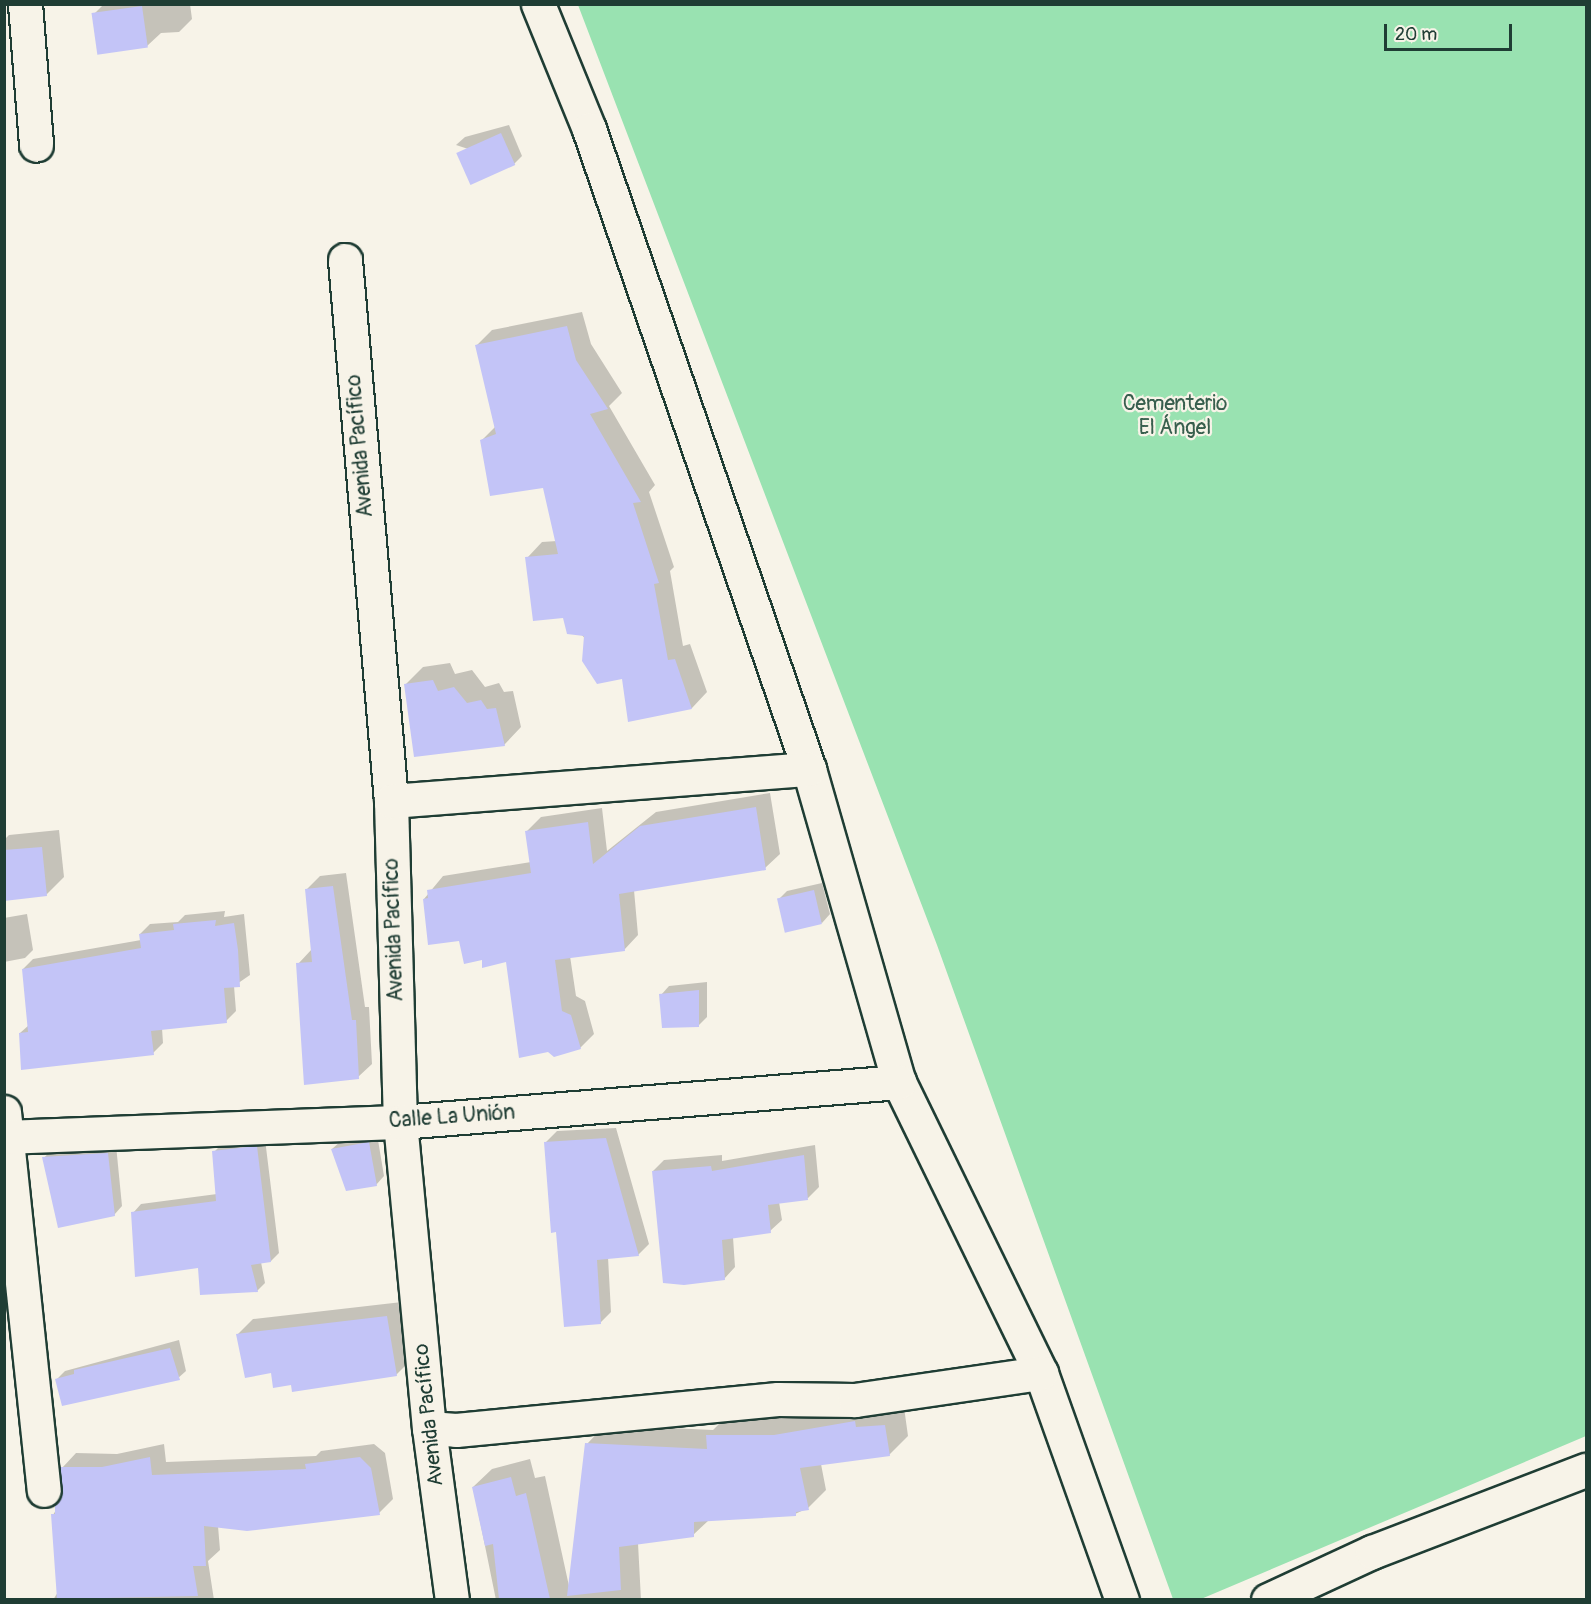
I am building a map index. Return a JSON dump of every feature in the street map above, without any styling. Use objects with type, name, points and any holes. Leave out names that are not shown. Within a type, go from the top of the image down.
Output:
[{"type":"street","points":[[25,4],[36,145]]},
{"type":"street","points":[[538,4],[589,129],[809,769],[899,1082],[1041,1373],[1122,1599]]},
{"type":"street","name":"Avenida Pacífico","points":[[345,260],[391,801],[400,1122],[429,1428],[452,1599]]},
{"type":"street","points":[[391,801],[809,769]]},
{"type":"street","name":"Calle La Unión","points":[[6,1128],[400,1122],[899,1082]]},
{"type":"street","points":[[6,1128],[44,1490]]},
{"type":"street","points":[[429,1428],[456,1430],[778,1399],[855,1400],[1041,1373]]},
{"type":"street","points":[[1268,1599],[1372,1552],[1587,1470]]},
{"type":"green space","name":"Cementerio El Ángel","points":[[578,5],[1586,5],[1586,1436],[1201,1599],[1173,1599],[937,945]]},
{"type":"building","points":[[142,6],[148,48],[97,55],[91,13]]},
{"type":"building","points":[[501,133],[515,165],[470,185],[456,153]]},
{"type":"building","points":[[567,326],[576,360],[608,409],[590,414],[641,502],[633,503],[659,583],[654,584],[668,660],[675,659],[692,709],[628,722],[622,679],[597,684],[582,661],[584,636],[567,634],[563,618],[533,621],[525,557],[558,554],[543,488],[490,496],[480,440],[496,434],[475,345]]},
{"type":"building","points":[[433,680],[438,691],[454,687],[467,703],[481,700],[487,709],[496,708],[505,746],[414,757],[404,684]]},
{"type":"building","points":[[756,807],[766,870],[619,894],[625,951],[555,960],[562,1011],[571,1015],[581,1049],[554,1057],[548,1052],[519,1058],[506,962],[482,968],[482,960],[464,964],[459,941],[428,945],[423,899],[428,898],[427,890],[531,873],[525,831],[588,822],[593,864],[640,826]]},
{"type":"building","points":[[42,847],[47,896],[4,901],[4,850]]},
{"type":"building","points":[[333,886],[352,1020],[356,1020],[359,1079],[304,1085],[296,963],[312,962],[305,889]]},
{"type":"building","points":[[814,890],[822,924],[785,933],[777,899]]},
{"type":"building","points":[[216,920],[215,926],[234,923],[238,950],[240,987],[224,988],[227,1023],[151,1031],[154,1055],[21,1070],[19,1033],[28,1032],[22,969],[141,948],[139,934],[174,930],[173,924]]},
{"type":"building","points":[[699,990],[699,1027],[662,1028],[659,994]]},
{"type":"building","points":[[606,1138],[639,1256],[597,1260],[601,1324],[564,1327],[556,1232],[551,1233],[544,1142]]},
{"type":"building","points":[[369,1142],[377,1186],[346,1191],[331,1149]]},
{"type":"building","points":[[257,1146],[271,1262],[251,1265],[258,1292],[200,1295],[198,1268],[135,1277],[131,1212],[216,1201],[212,1151]]},
{"type":"building","points":[[108,1153],[115,1216],[58,1228],[42,1157]]},
{"type":"building","points":[[804,1155],[808,1200],[768,1205],[771,1233],[722,1240],[725,1280],[684,1285],[663,1283],[652,1171],[711,1166],[712,1171]]},
{"type":"building","points":[[387,1316],[397,1376],[292,1392],[291,1385],[273,1388],[271,1373],[245,1378],[236,1334]]},
{"type":"building","points":[[170,1348],[180,1380],[62,1406],[55,1379],[74,1374],[74,1370]]},
{"type":"building","points":[[855,1421],[856,1427],[885,1425],[890,1456],[800,1468],[809,1510],[796,1512],[796,1516],[694,1522],[694,1537],[619,1547],[621,1590],[567,1596],[585,1443],[707,1449],[706,1435],[774,1435]]},
{"type":"building","points":[[150,1457],[152,1475],[306,1469],[305,1464],[360,1457],[371,1468],[380,1515],[247,1531],[204,1526],[206,1566],[193,1566],[198,1596],[57,1599],[51,1514],[55,1514],[55,1505],[61,1497],[60,1467],[102,1467]]},
{"type":"building","points":[[511,1477],[516,1496],[526,1493],[550,1599],[499,1599],[493,1544],[485,1546],[472,1487]]}]
